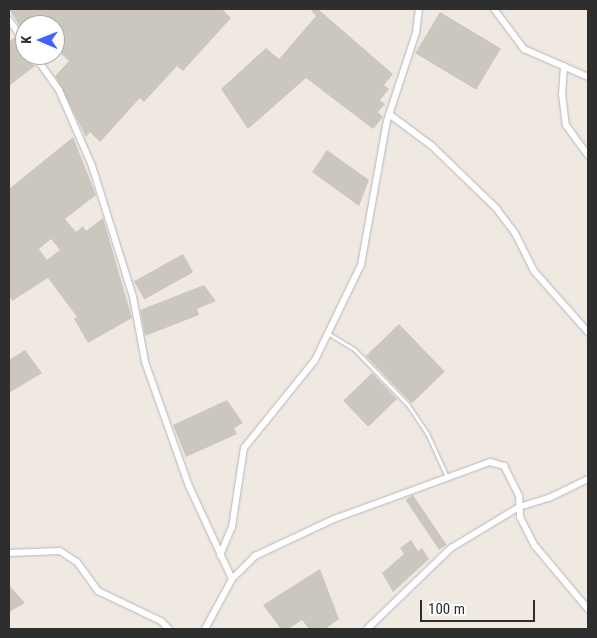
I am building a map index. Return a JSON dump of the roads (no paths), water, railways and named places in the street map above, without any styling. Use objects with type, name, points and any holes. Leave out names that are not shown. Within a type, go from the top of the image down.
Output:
[{"type":"street","points":[[220,555],[232,527],[244,448],[315,360],[361,264],[390,114],[416,33],[419,9]]},
{"type":"street","points":[[494,9],[524,49],[588,77]]},
{"type":"street","points":[[41,65],[59,90],[92,166],[133,297],[145,362],[189,486],[232,579]]},
{"type":"street","points":[[564,66],[562,94],[566,125],[588,155]]},
{"type":"street","points":[[390,114],[432,146],[496,208],[515,233],[534,271],[588,332]]},
{"type":"street","points":[[205,629],[232,579],[255,556],[334,519],[490,462],[504,466],[518,496],[520,517],[535,546],[588,608]]},
{"type":"street","points":[[367,629],[451,548],[519,507],[549,498],[588,479]]},
{"type":"street","points":[[9,553],[60,551],[77,562],[98,591],[161,621],[169,629]]},
{"type":"lane","points":[[328,334],[354,350],[408,405],[427,433],[447,477]]}]
